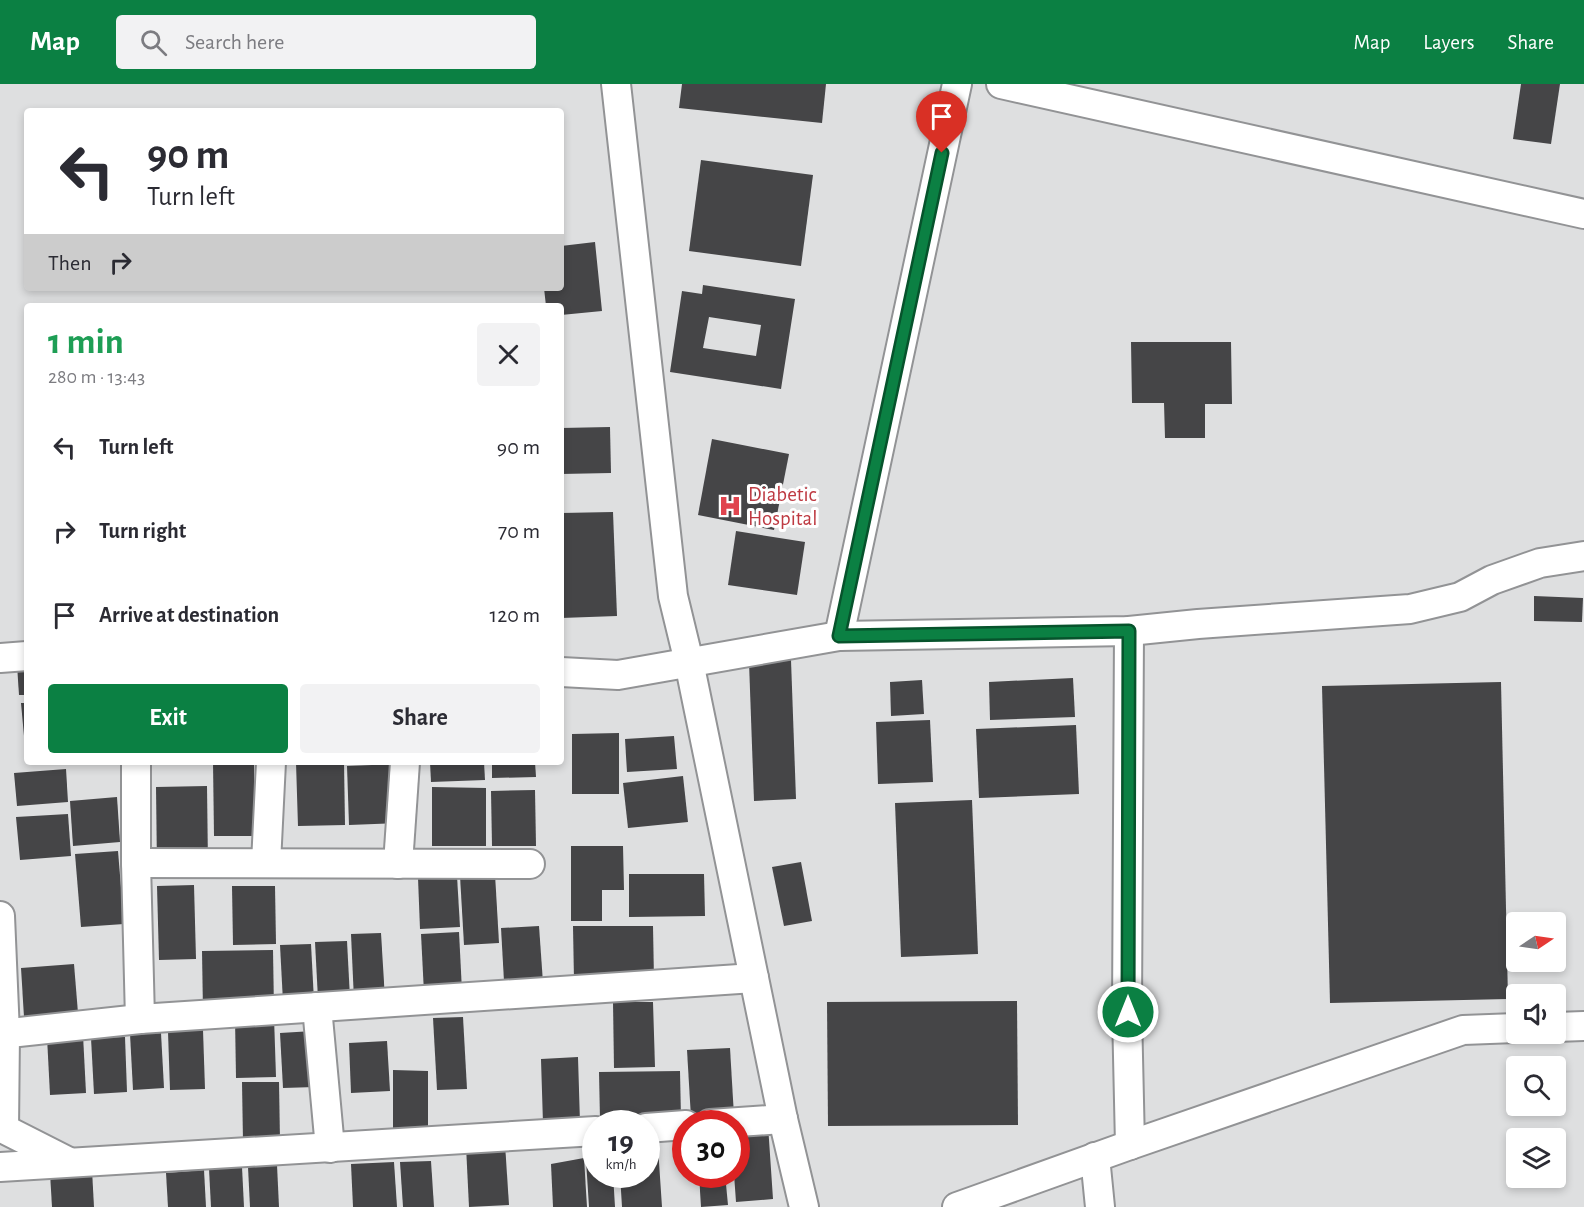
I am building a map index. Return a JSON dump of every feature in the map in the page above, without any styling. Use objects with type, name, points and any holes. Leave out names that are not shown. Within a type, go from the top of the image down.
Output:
[{"type":"street","points":[[616,84],[672,596],[689,662],[783,1119],[804,1207]]},
{"type":"street","points":[[839,636],[957,84]]},
{"type":"street","points":[[1000,84],[1055,90],[1584,214]]},
{"type":"street","points":[[564,672],[618,675],[839,636],[1129,631],[1410,609],[1460,597],[1492,580],[1540,563],[1584,555]]},
{"type":"street","points":[[1129,631],[1130,1145]]},
{"type":"street","points":[[0,658],[24,656]]},
{"type":"street","points":[[136,765],[140,1019]]},
{"type":"street","points":[[266,863],[271,765]]},
{"type":"street","points":[[398,864],[405,765]]},
{"type":"street","points":[[136,863],[530,864]]},
{"type":"street","points":[[0,916],[4,1129],[71,1163]]},
{"type":"street","points":[[2,1034],[140,1019],[754,978]]},
{"type":"street","points":[[316,1007],[330,1148]]},
{"type":"street","points":[[1566,1027],[1584,1026]]},
{"type":"street","points":[[957,1207],[1463,1030],[1506,1028]]},
{"type":"street","points":[[750,1121],[783,1119]]},
{"type":"street","points":[[0,1167],[582,1132]]},
{"type":"street","points":[[1095,1158],[1100,1207]]},
{"type":"building","points":[[682,84],[826,84],[822,123],[679,108]]},
{"type":"building","points":[[1521,84],[1560,84],[1551,144],[1513,139]]},
{"type":"building","points":[[701,160],[813,175],[801,266],[689,251]]},
{"type":"building","points":[[595,242],[602,311],[564,315],[564,303],[546,303],[544,291],[564,291],[564,246]]},
{"type":"building","points":[[703,285],[795,299],[781,389],[670,372],[682,291],[702,294]],"holes":[[[709,317],[761,325],[756,356],[703,348]]]},
{"type":"building","points":[[1131,342],[1231,342],[1232,404],[1205,404],[1205,438],[1165,438],[1164,403],[1132,403]]},
{"type":"building","points":[[610,427],[611,473],[564,474],[564,428]]},
{"type":"building","points":[[712,439],[789,454],[774,530],[698,515]]},
{"type":"building","points":[[613,512],[617,616],[564,618],[564,513]]},
{"type":"building","points":[[736,531],[805,542],[797,595],[728,585]]},
{"type":"building","points":[[1534,596],[1583,598],[1582,622],[1534,621]]},
{"type":"building","points":[[791,660],[796,799],[754,801],[749,662]]},
{"type":"building","points":[[24,664],[24,695],[19,695],[17,665]]},
{"type":"building","points":[[1073,678],[1075,717],[990,720],[989,682]]},
{"type":"building","points":[[922,680],[924,714],[891,716],[890,682]]},
{"type":"building","points":[[1501,682],[1508,984],[1506,999],[1330,1003],[1322,686]]},
{"type":"building","points":[[21,703],[24,703],[24,736]]},
{"type":"building","points":[[930,720],[933,782],[878,784],[876,722]]},
{"type":"building","points":[[1076,725],[1079,794],[979,798],[976,729]]},
{"type":"building","points":[[619,733],[619,794],[572,794],[572,734]]},
{"type":"building","points":[[674,736],[677,769],[627,772],[625,739]]},
{"type":"building","points":[[213,765],[254,765],[255,836],[214,836]]},
{"type":"building","points":[[296,765],[344,765],[345,825],[298,826]]},
{"type":"building","points":[[397,765],[400,823],[349,825],[347,766]]},
{"type":"building","points":[[430,765],[484,765],[485,780],[431,782]]},
{"type":"building","points":[[492,765],[535,765],[536,777],[492,778]]},
{"type":"building","points":[[66,769],[68,802],[17,806],[14,773]]},
{"type":"building","points":[[683,776],[688,822],[628,828],[623,783]]},
{"type":"building","points":[[207,786],[208,866],[157,868],[156,787]]},
{"type":"building","points":[[432,787],[486,788],[486,846],[432,846]]},
{"type":"building","points":[[535,790],[536,846],[492,846],[491,791]]},
{"type":"building","points":[[117,797],[120,842],[73,846],[70,801]]},
{"type":"building","points":[[972,800],[978,954],[901,957],[895,803]]},
{"type":"building","points":[[68,814],[71,856],[20,860],[16,817]]},
{"type":"building","points":[[571,846],[623,846],[624,890],[602,890],[602,921],[571,921]]},
{"type":"building","points":[[118,851],[124,924],[81,927],[75,854]]},
{"type":"building","points":[[801,862],[812,921],[784,926],[772,867]]},
{"type":"building","points":[[495,874],[499,943],[464,945],[460,876]]},
{"type":"building","points":[[629,874],[704,874],[705,916],[629,917]]},
{"type":"building","points":[[457,876],[460,927],[420,929],[418,878]]},
{"type":"building","points":[[194,885],[196,959],[159,960],[157,886]]},
{"type":"building","points":[[232,886],[275,886],[276,944],[233,945]]},
{"type":"building","points":[[539,926],[544,997],[505,999],[501,928]]},
{"type":"building","points":[[573,926],[653,926],[654,980],[574,981]]},
{"type":"building","points":[[459,932],[462,991],[424,993],[421,934]]},
{"type":"building","points":[[381,933],[385,999],[354,1000],[351,934]]},
{"type":"building","points":[[347,941],[350,998],[318,999],[315,942]]},
{"type":"building","points":[[311,944],[314,1001],[283,1002],[280,945]]},
{"type":"building","points":[[273,950],[274,1010],[203,1012],[202,951]]},
{"type":"building","points":[[74,964],[78,1013],[24,1017],[21,968]]},
{"type":"building","points":[[1017,1001],[1018,1125],[828,1126],[827,1002]]},
{"type":"building","points":[[613,1002],[653,1002],[655,1067],[614,1068]]},
{"type":"building","points":[[274,1017],[276,1077],[236,1078],[235,1018]]},
{"type":"building","points":[[463,1017],[467,1089],[437,1090],[433,1018]]},
{"type":"building","points":[[203,1030],[205,1089],[170,1090],[168,1032]]},
{"type":"building","points":[[313,1031],[315,1087],[283,1088],[280,1033]]},
{"type":"building","points":[[161,1033],[164,1088],[133,1090],[130,1034]]},
{"type":"building","points":[[83,1035],[86,1093],[50,1095],[47,1037]]},
{"type":"building","points":[[125,1037],[127,1092],[94,1094],[91,1038]]},
{"type":"building","points":[[387,1041],[390,1091],[351,1093],[349,1043]]},
{"type":"building","points":[[730,1048],[734,1110],[691,1110],[687,1050]]},
{"type":"building","points":[[578,1057],[580,1123],[543,1124],[541,1059]]},
{"type":"building","points":[[393,1070],[428,1071],[428,1130],[393,1129]]},
{"type":"building","points":[[680,1071],[681,1110],[672,1110],[672,1119],[660,1119],[660,1110],[600,1110],[599,1072]]},
{"type":"building","points":[[242,1082],[279,1082],[280,1141],[243,1142]]},
{"type":"building","points":[[768,1125],[773,1199],[736,1202],[735,1188],[750,1188],[750,1126]]},
{"type":"building","points":[[505,1144],[509,1205],[469,1207],[466,1146]]},
{"type":"building","points":[[582,1158],[582,1188],[586,1188],[587,1207],[553,1207],[551,1164]]},
{"type":"building","points":[[431,1161],[434,1207],[403,1207],[400,1162]]},
{"type":"building","points":[[394,1162],[397,1207],[353,1207],[351,1164]]},
{"type":"building","points":[[277,1165],[279,1207],[250,1207],[248,1167]]},
{"type":"building","points":[[242,1167],[244,1207],[211,1207],[209,1169]]},
{"type":"building","points":[[92,1170],[94,1207],[52,1207],[50,1173]]},
{"type":"building","points":[[204,1170],[206,1207],[168,1207],[166,1173]]},
{"type":"building","points":[[660,1177],[662,1207],[622,1207],[621,1188],[660,1188]]},
{"type":"building","points":[[588,1188],[614,1188],[615,1207],[589,1207]]},
{"type":"building","points":[[700,1188],[726,1188],[728,1205],[701,1207]]},
{"type":"place","name":"Diabetic Hospital","points":[[730,506]]},
{"type":"route","points":[[942,153],[839,636],[1129,631],[1128,1012]]}]
